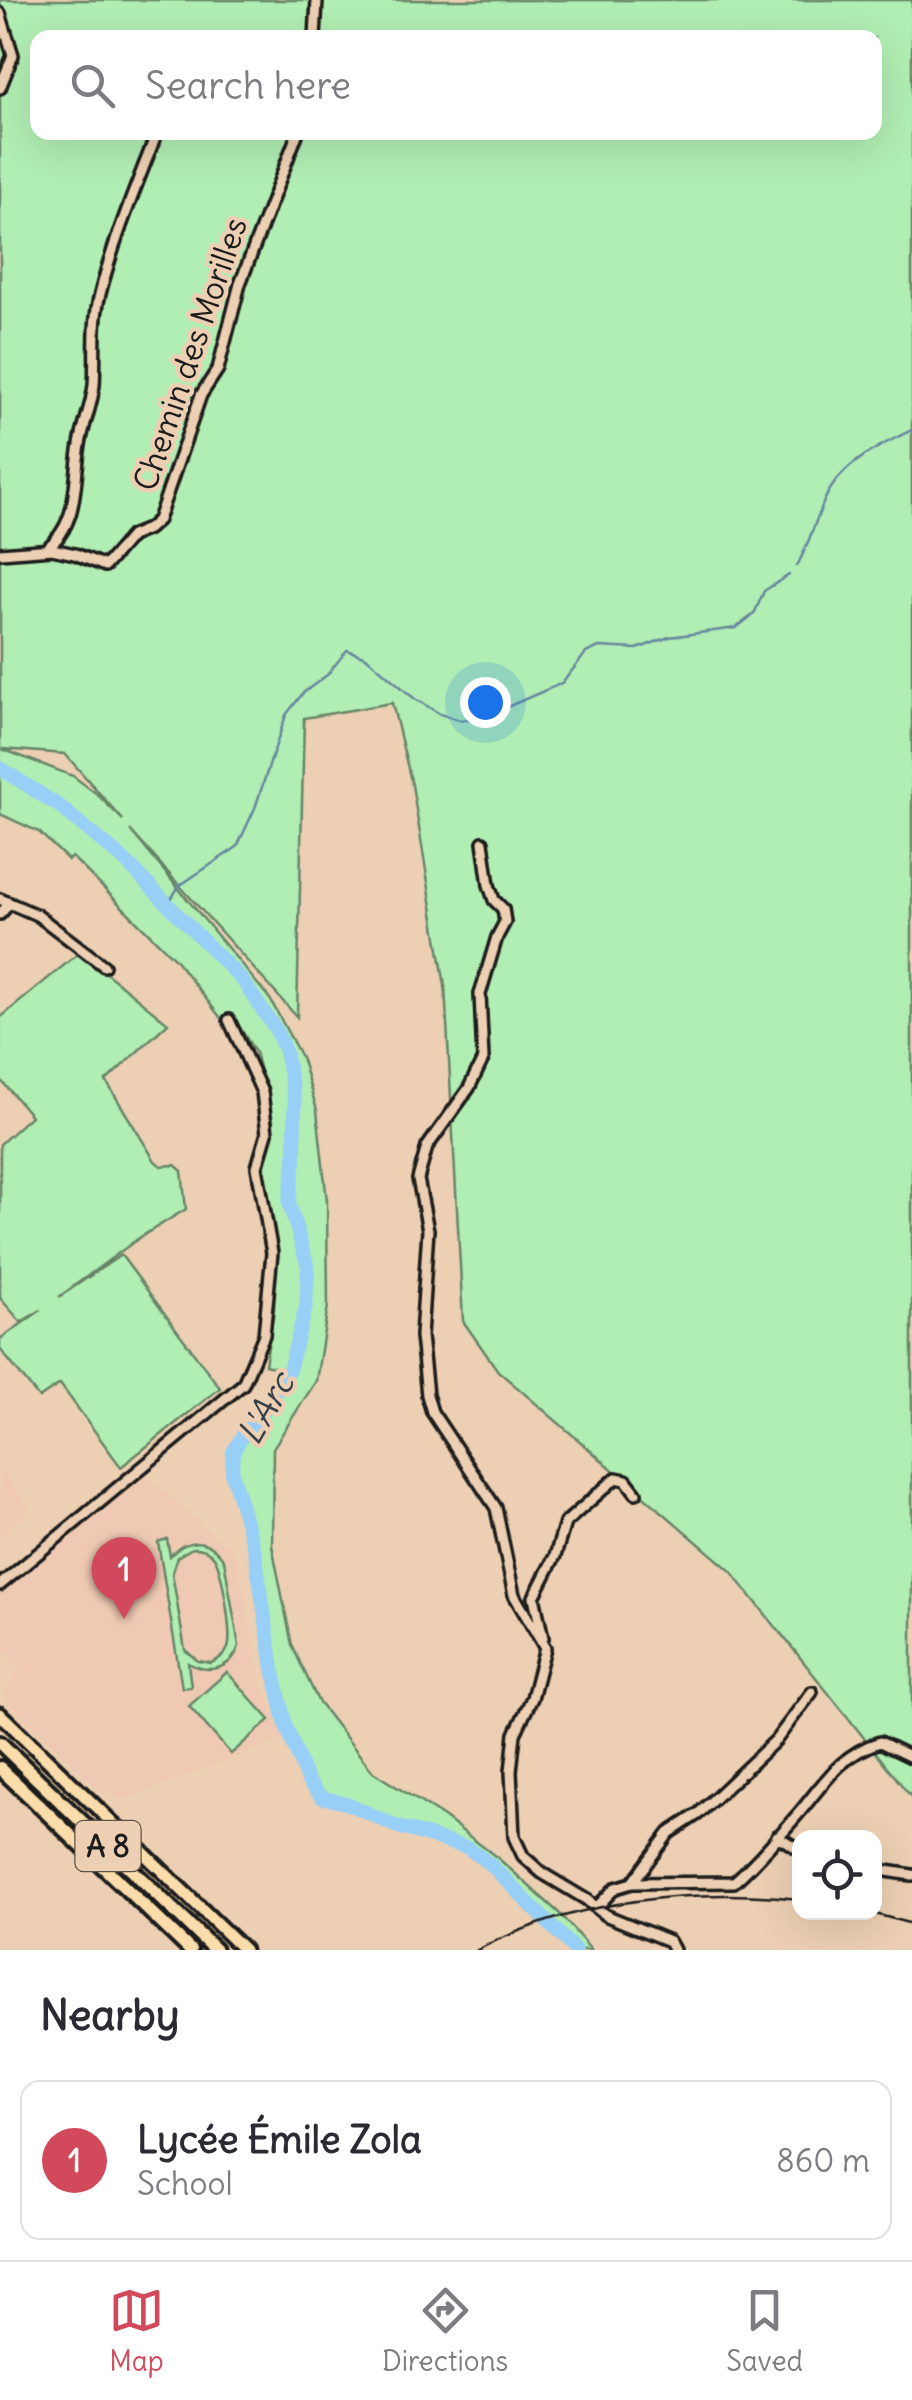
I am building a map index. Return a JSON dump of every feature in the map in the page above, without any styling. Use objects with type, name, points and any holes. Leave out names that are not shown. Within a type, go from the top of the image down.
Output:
[{"type":"highway","name":"A 8","points":[[0,1743],[215,1950]]},
{"type":"highway","name":"A 8","points":[[0,1768],[190,1950]]},
{"type":"main road","points":[[0,1714],[244,1950]]},
{"type":"street","points":[[315,30],[317,0]]},
{"type":"street","points":[[0,14],[13,55],[0,88]]},
{"type":"street","points":[[0,553],[46,550],[62,536],[71,518],[80,444],[93,390],[92,342],[99,297],[122,222],[154,140]]},
{"type":"street","name":"Chemin des Morilles","points":[[46,550],[109,564],[131,536],[158,520],[201,395],[218,369],[240,284],[295,140]]},
{"type":"street","points":[[483,842],[489,885],[506,922],[497,937],[480,994],[484,1060],[420,1159],[418,1178],[428,1230],[421,1336],[427,1395],[432,1412],[496,1508],[514,1595],[542,1641],[545,1657],[515,1734],[511,1771],[514,1838],[523,1856],[542,1873],[619,1922],[669,1941],[674,1950]]},
{"type":"street","points":[[0,914],[5,901],[38,915],[104,966]]},
{"type":"street","points":[[0,1584],[243,1384],[256,1362],[264,1334],[272,1253],[257,1167],[267,1134],[262,1092],[230,1020]]},
{"type":"street","points":[[542,1641],[544,1632],[534,1597],[555,1556],[566,1523],[616,1478],[626,1480],[636,1493]]},
{"type":"street","points":[[632,1882],[669,1834],[698,1814],[776,1740],[812,1692]]},
{"type":"street","points":[[597,1906],[615,1888],[632,1882],[734,1882],[840,1761],[880,1742],[912,1758]]},
{"type":"street","points":[[777,1836],[792,1845]]},
{"type":"street","points":[[882,1870],[912,1875]]},
{"type":"shaded area","points":[[0,1468],[31,1510],[0,1536]]},
{"type":"shaded area","points":[[144,1474],[235,1553],[262,1685],[284,1739],[121,1801],[112,1792],[104,1794],[3,1697],[20,1670],[0,1646],[0,1593]]},
{"type":"green space","points":[[0,0],[912,0],[912,1798],[731,1571],[498,1371],[463,1321],[445,986],[412,785],[392,703],[304,718],[297,1017],[130,830],[270,999],[301,1057],[317,1110],[327,1201],[328,1306],[316,1381],[273,1448],[272,1545],[292,1645],[319,1703],[373,1772],[444,1817],[499,1859],[559,1913],[591,1950],[575,1950],[491,1865],[468,1848],[395,1826],[349,1804],[321,1797],[307,1780],[286,1726],[253,1545],[232,1474],[233,1452],[289,1371],[265,1365],[274,1310],[276,1255],[264,1172],[273,1120],[255,1052],[233,1016],[224,1022],[175,959],[72,857],[68,860],[39,832],[0,814]],"holes":[[[2,749],[65,754],[123,820],[73,776]]]},
{"type":"green space","points":[[80,952],[168,1023],[106,1081],[155,1161],[161,1166],[175,1165],[182,1171],[186,1209],[59,1297],[121,1255],[220,1388],[121,1467],[60,1384],[39,1398],[0,1349],[0,1339],[41,1310],[21,1322],[0,1298],[0,1144],[31,1116],[0,1079],[0,1018]]},
{"type":"green space","points":[[167,1539],[170,1556],[184,1545],[198,1542],[212,1547],[224,1560],[239,1646],[231,1660],[218,1668],[188,1663],[191,1687],[182,1688],[158,1542]],"holes":[[[192,1548],[206,1550],[213,1556],[226,1601],[228,1648],[211,1663],[198,1661],[185,1650],[172,1573],[177,1557]]]},
{"type":"green space","points":[[227,1672],[270,1720],[231,1754],[189,1706]]},
{"type":"waterway","points":[[797,566],[825,499],[841,476],[874,450],[912,430]]},
{"type":"waterway","points":[[168,904],[179,886],[237,847],[255,808],[286,715],[347,650],[366,657],[415,699],[440,714],[460,720],[482,718],[562,683],[586,653],[599,647],[637,649],[669,637],[736,628],[754,614],[764,591],[789,575]]},
{"type":"waterway","name":"L'Arc","points":[[0,768],[59,806],[123,859],[242,980],[276,1030],[285,1051],[295,1102],[295,1161],[289,1203],[308,1267],[306,1307],[289,1370],[233,1452],[232,1474],[255,1552],[286,1726],[307,1780],[321,1797],[349,1804],[395,1826],[468,1848],[491,1865],[575,1950]]},
{"type":"railway","points":[[477,1950],[554,1919],[635,1901],[717,1895],[792,1898]]},
{"type":"railway","points":[[882,1916],[912,1924]]},
{"type":"place","name":"Lycée Émile Zola","points":[[124,1619]]}]
